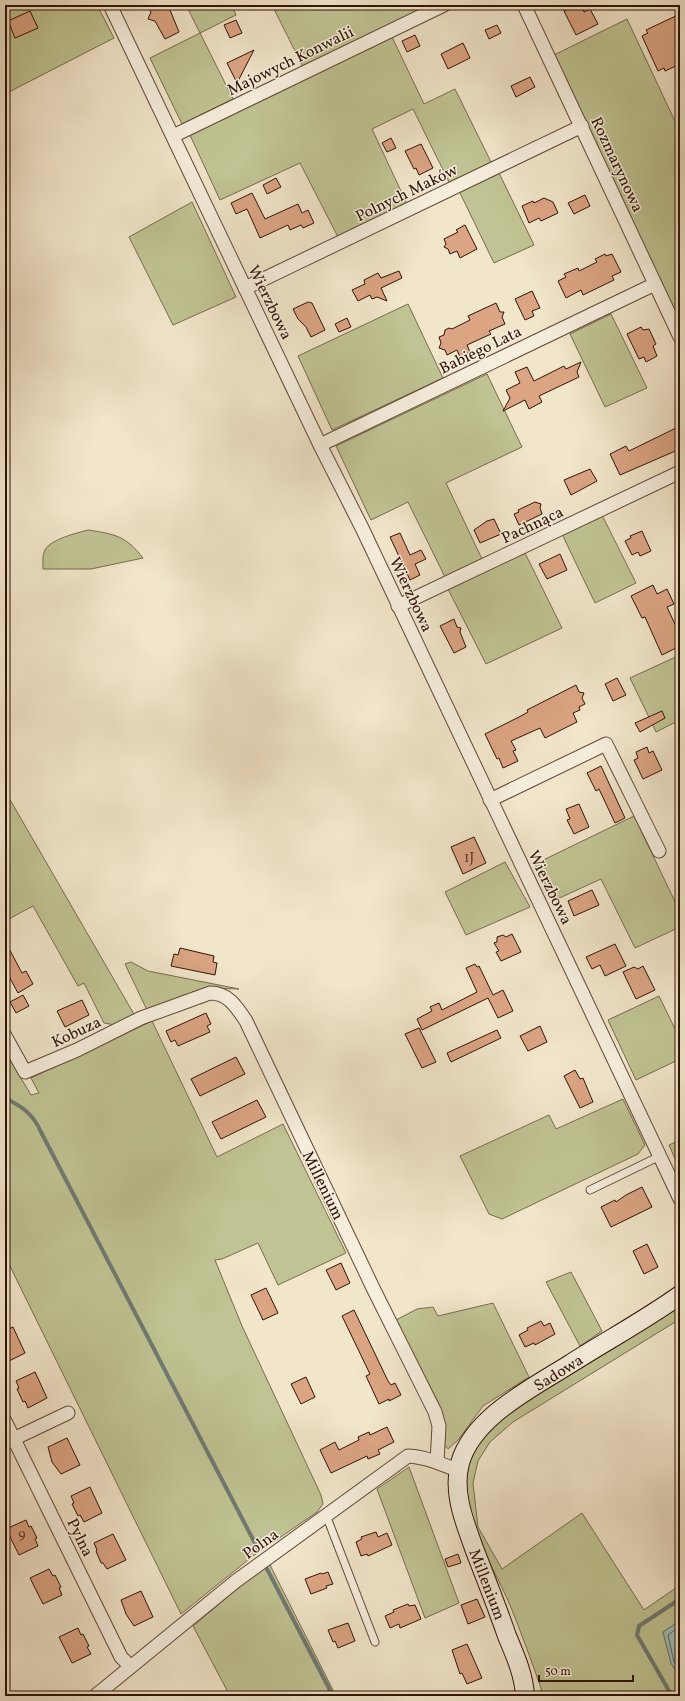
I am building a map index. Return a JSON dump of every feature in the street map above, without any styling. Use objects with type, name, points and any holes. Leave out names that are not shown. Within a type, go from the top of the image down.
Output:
[{"type":"street","name":"Wierzbowa","points":[[110,5],[320,445],[362,528],[680,1199]]},
{"type":"street","name":"Majowych Konwalii","points":[[173,136],[444,5]]},
{"type":"street","name":"Rozmarynowa","points":[[524,5],[680,337]]},
{"type":"street","name":"Polnych Maków","points":[[245,288],[582,126]]},
{"type":"street","name":"Babiego Lata","points":[[320,445],[655,284]]},
{"type":"street","name":"Pachnąca","points":[[398,606],[680,472]]},
{"type":"street","points":[[490,800],[606,744],[659,851]]},
{"type":"street","name":"Millenium","points":[[141,1018],[210,993],[225,996],[246,1021],[373,1288],[435,1412],[438,1426],[437,1462]]},
{"type":"street","name":"Kobuza","points":[[5,1036],[26,1072],[77,1050],[141,1018]]},
{"type":"street","name":"Sadowa","points":[[458,1471],[464,1452],[473,1438],[483,1426],[501,1410],[556,1372],[680,1295]]},
{"type":"street","points":[[9,1441],[68,1412]]},
{"type":"street","name":"Pylna","points":[[5,1421],[9,1441],[120,1657],[130,1666]]},
{"type":"street","name":"Polna","points":[[95,1696],[236,1581],[408,1456],[437,1462],[458,1471]]},
{"type":"street","name":"Millenium","points":[[458,1471],[458,1492],[463,1515],[521,1671],[525,1696]]},
{"type":"lane","points":[[590,1190],[660,1156]]},
{"type":"lane","points":[[326,1515],[375,1642]]},
{"type":"green space","points":[[5,5],[97,5],[114,38],[5,94]]},
{"type":"green space","points":[[186,5],[232,5],[236,15],[200,33]]},
{"type":"green space","points":[[272,5],[432,5],[303,67]]},
{"type":"green space","points":[[627,19],[680,132],[680,329],[552,56]]},
{"type":"green space","points":[[200,33],[233,99],[182,124],[150,58]]},
{"type":"green space","points":[[392,37],[424,104],[455,89],[492,164],[450,184],[413,109],[372,129],[407,204],[338,237],[300,163],[220,200],[189,133]]},
{"type":"green space","points":[[499,173],[534,245],[494,263],[459,191]]},
{"type":"green space","points":[[192,202],[236,297],[173,325],[129,237]]},
{"type":"green space","points":[[408,304],[443,378],[332,430],[298,356]]},
{"type":"green space","points":[[611,314],[647,388],[605,407],[570,334]]},
{"type":"green space","points":[[487,374],[522,447],[446,483],[482,559],[445,577],[408,502],[371,520],[336,446]]},
{"type":"green space","points":[[602,515],[636,583],[595,603],[562,534]]},
{"type":"green space","points":[[88,530],[119,537],[131,545],[143,558],[91,569],[43,569],[43,555],[48,546],[65,537]]},
{"type":"green space","points":[[525,553],[562,628],[486,664],[448,589]]},
{"type":"green space","points":[[680,655],[680,720],[656,732],[630,678]]},
{"type":"green space","points":[[5,791],[135,1016],[115,1025],[104,1023],[84,983],[78,986],[33,906],[5,921]]},
{"type":"green space","points":[[634,816],[680,912],[680,927],[635,948],[601,879],[553,901],[535,864]]},
{"type":"green space","points":[[505,862],[530,907],[466,935],[445,892]]},
{"type":"green space","points":[[131,962],[148,971],[239,989],[205,988],[147,1010],[125,964]]},
{"type":"green space","points":[[659,996],[680,1039],[680,1059],[636,1080],[608,1020]]},
{"type":"green space","points":[[152,1021],[217,1157],[283,1124],[346,1253],[278,1285],[258,1243],[222,1259],[215,1260],[242,1326],[321,1495],[323,1504],[317,1512],[253,1556],[181,1614],[5,1256],[5,1063],[8,1056],[31,1095],[39,1093],[31,1078]]},
{"type":"green space","points":[[623,1099],[645,1145],[638,1154],[502,1219],[489,1214],[460,1156],[549,1115],[556,1129]]},
{"type":"green space","points":[[680,1140],[680,1170],[669,1145]]},
{"type":"green space","points":[[571,1272],[602,1331],[580,1346],[546,1282]]},
{"type":"green space","points":[[493,1303],[529,1377],[483,1406],[458,1440],[448,1449],[443,1443],[440,1406],[396,1320],[417,1309],[433,1307],[438,1316]]},
{"type":"green space","points":[[680,1303],[680,1319],[513,1422],[490,1442],[478,1461],[473,1483],[478,1527],[502,1569],[582,1513],[644,1610],[680,1585],[680,1621],[663,1632],[671,1663],[680,1678],[680,1696],[542,1696],[541,1688],[510,1605],[480,1543],[472,1521],[467,1498],[466,1476],[471,1455],[483,1434],[498,1419]]},
{"type":"green space","points":[[409,1467],[459,1603],[425,1618],[377,1489]]},
{"type":"green space","points":[[269,1562],[336,1696],[230,1696],[193,1626]]},
{"type":"water","points":[[680,1621],[680,1678],[671,1663],[663,1632]]},
{"type":"building","points":[[155,5],[168,5],[179,32],[165,39],[155,21],[148,19],[151,12],[149,8]]},
{"type":"building","points":[[581,5],[584,12],[590,9],[598,24],[576,35],[564,11]]},
{"type":"building","points":[[30,11],[38,28],[15,38],[8,21]]},
{"type":"building","points":[[680,14],[680,64],[665,71],[664,68],[658,71],[642,36],[648,33],[646,30]]},
{"type":"building","points":[[236,20],[242,33],[230,38],[224,25]]},
{"type":"building","points":[[497,25],[501,33],[489,39],[485,30]]},
{"type":"building","points":[[415,35],[420,46],[407,52],[402,41]]},
{"type":"building","points":[[463,43],[470,58],[448,69],[441,54]]},
{"type":"building","points":[[254,50],[237,83],[227,63]]},
{"type":"building","points":[[530,77],[535,87],[516,97],[511,86]]},
{"type":"building","points":[[391,138],[396,148],[387,152],[382,143]]},
{"type":"building","points":[[421,144],[433,168],[419,175],[416,168],[414,169],[405,151]]},
{"type":"building","points":[[276,178],[281,187],[267,194],[263,185]]},
{"type":"building","points":[[252,193],[265,219],[298,204],[302,213],[308,210],[314,223],[303,228],[301,225],[290,230],[288,225],[260,238],[247,209],[236,214],[231,203]]},
{"type":"building","points":[[585,195],[590,206],[574,214],[568,203]]},
{"type":"building","points":[[544,198],[553,202],[558,213],[541,221],[539,218],[529,223],[522,206],[533,201],[534,203]]},
{"type":"building","points":[[465,225],[477,249],[460,258],[457,251],[450,254],[448,249],[444,247],[446,244],[444,239],[458,232],[456,230]]},
{"type":"building","points":[[605,254],[606,256],[612,254],[621,272],[612,276],[614,280],[583,295],[581,290],[566,298],[558,281],[566,277],[564,274],[578,268],[579,271],[597,262],[595,259]]},
{"type":"building","points":[[399,271],[402,278],[381,288],[387,301],[377,297],[372,299],[370,295],[358,301],[352,290],[365,284],[364,280],[378,273],[381,278]]},
{"type":"building","points":[[532,291],[540,308],[532,311],[534,316],[525,320],[515,299]]},
{"type":"building","points":[[308,302],[312,303],[325,330],[311,337],[306,327],[298,319],[293,309]]},
{"type":"building","points":[[496,303],[500,312],[504,312],[502,317],[505,324],[489,331],[491,334],[467,345],[470,352],[460,357],[457,350],[447,355],[445,350],[439,348],[441,343],[439,337],[444,335],[445,330],[449,328],[452,329],[470,320],[468,316]]},
{"type":"building","points":[[347,318],[351,327],[339,332],[335,324]]},
{"type":"building","points":[[641,327],[643,330],[649,329],[656,344],[653,346],[657,356],[646,362],[644,357],[639,359],[627,334]]},
{"type":"building","points":[[581,362],[577,372],[579,377],[539,396],[542,402],[529,409],[525,400],[503,411],[510,398],[506,390],[520,383],[515,372],[527,367],[534,381],[564,366],[566,369]]},
{"type":"building","points":[[680,426],[680,449],[620,475],[610,454],[626,446],[629,451]]},
{"type":"building","points":[[590,469],[597,481],[571,495],[564,480]]},
{"type":"building","points":[[535,502],[541,504],[540,508],[542,514],[519,525],[514,514],[519,512],[518,510]]},
{"type":"building","points":[[494,519],[501,534],[480,543],[474,530],[487,521]]},
{"type":"building","points":[[642,531],[651,551],[640,556],[638,552],[632,555],[625,541],[631,538],[630,536]]},
{"type":"building","points":[[400,533],[410,555],[421,550],[426,559],[415,564],[420,575],[410,580],[390,537]]},
{"type":"building","points":[[560,554],[567,570],[547,579],[539,564]]},
{"type":"building","points":[[653,585],[657,594],[667,589],[674,604],[667,607],[680,635],[680,646],[662,655],[645,617],[642,618],[631,596]]},
{"type":"building","points":[[454,619],[457,627],[461,628],[460,632],[466,647],[454,653],[440,626]]},
{"type":"building","points":[[617,678],[626,695],[613,701],[605,684]]},
{"type":"building","points":[[576,685],[579,692],[584,693],[582,698],[585,704],[579,707],[580,710],[573,713],[577,722],[545,738],[540,728],[511,741],[516,750],[513,751],[518,761],[503,768],[485,734],[528,712],[527,710]]},
{"type":"building","points":[[662,711],[665,718],[640,732],[635,723]]},
{"type":"building","points":[[647,747],[649,753],[653,751],[662,770],[643,779],[634,760],[638,758],[636,752]]},
{"type":"building","points":[[601,766],[625,818],[615,823],[599,789],[596,791],[587,773]]},
{"type":"building","points":[[579,804],[589,827],[574,834],[567,820],[570,819],[566,809]]},
{"type":"building","points":[[474,837],[486,863],[463,874],[451,847]]},
{"type":"building","points":[[592,890],[599,905],[574,916],[568,901]]},
{"type":"building","points":[[512,934],[521,952],[501,961],[496,952],[499,951],[494,943],[497,942],[497,937],[503,935],[506,937]]},
{"type":"building","points":[[5,941],[22,973],[26,971],[33,984],[18,993],[5,969]]},
{"type":"building","points":[[615,944],[626,966],[605,976],[600,965],[592,969],[586,957]]},
{"type":"building","points":[[180,948],[214,956],[213,962],[217,963],[215,975],[171,966],[174,954],[178,955]]},
{"type":"building","points":[[475,964],[477,967],[479,966],[493,995],[503,990],[513,1011],[498,1018],[488,998],[422,1030],[417,1019],[432,1011],[430,1007],[439,1003],[442,1010],[477,992],[466,968]]},
{"type":"building","points":[[643,966],[655,990],[636,999],[623,972],[634,967],[638,969]]},
{"type":"building","points":[[23,995],[29,1006],[16,1013],[10,1002]]},
{"type":"building","points":[[82,1000],[89,1015],[65,1027],[57,1011]]},
{"type":"building","points":[[206,1013],[211,1024],[207,1026],[210,1032],[178,1046],[175,1040],[171,1042],[166,1031]]},
{"type":"building","points":[[540,1026],[547,1042],[528,1051],[520,1036]]},
{"type":"building","points":[[419,1028],[436,1062],[422,1068],[405,1034]]},
{"type":"building","points":[[497,1030],[501,1038],[451,1062],[447,1053]]},
{"type":"building","points":[[236,1057],[245,1074],[200,1096],[191,1079]]},
{"type":"building","points":[[575,1070],[580,1079],[583,1078],[593,1102],[580,1108],[564,1076]]},
{"type":"building","points":[[257,1100],[266,1117],[221,1139],[212,1122]]},
{"type":"building","points":[[642,1187],[652,1207],[611,1227],[601,1207],[615,1200],[616,1202]]},
{"type":"building","points":[[647,1244],[658,1267],[644,1274],[633,1251]]},
{"type":"building","points":[[341,1263],[350,1283],[336,1290],[326,1270]]},
{"type":"building","points":[[266,1288],[278,1313],[263,1320],[251,1295]]},
{"type":"building","points":[[354,1310],[388,1381],[391,1385],[395,1383],[401,1395],[389,1401],[389,1399],[379,1404],[366,1376],[370,1374],[342,1316]]},
{"type":"building","points":[[541,1321],[544,1326],[550,1323],[555,1334],[535,1345],[534,1343],[525,1347],[519,1335],[528,1330],[527,1328]]},
{"type":"building","points":[[13,1327],[25,1353],[5,1363],[5,1331]]},
{"type":"building","points":[[35,1372],[47,1398],[28,1408],[25,1401],[23,1402],[17,1389],[19,1388],[16,1381]]},
{"type":"building","points":[[306,1377],[315,1397],[301,1404],[291,1384]]},
{"type":"building","points":[[387,1427],[394,1442],[378,1450],[380,1454],[368,1459],[367,1456],[331,1473],[320,1450],[335,1442],[339,1450],[359,1440],[358,1437],[369,1432],[370,1435]]},
{"type":"building","points":[[67,1438],[80,1465],[61,1474],[52,1462],[48,1447]]},
{"type":"building","points":[[90,1487],[102,1513],[84,1522],[80,1515],[78,1516],[72,1504],[74,1503],[71,1496]]},
{"type":"building","points":[[26,1520],[37,1538],[35,1539],[38,1546],[19,1555],[6,1529]]},
{"type":"building","points":[[376,1532],[378,1537],[387,1533],[392,1545],[368,1556],[367,1554],[361,1556],[356,1542],[362,1539],[361,1537]]},
{"type":"building","points":[[113,1534],[126,1560],[107,1569],[103,1563],[101,1563],[94,1543]]},
{"type":"building","points":[[458,1554],[461,1563],[448,1567],[445,1559]]},
{"type":"building","points":[[49,1569],[53,1576],[55,1575],[61,1587],[59,1588],[62,1595],[43,1604],[30,1578]]},
{"type":"building","points":[[328,1572],[333,1584],[311,1594],[305,1579]]},
{"type":"building","points":[[141,1591],[153,1617],[134,1626],[126,1614],[121,1600]]},
{"type":"building","points":[[477,1599],[485,1617],[468,1624],[461,1605]]},
{"type":"building","points":[[408,1604],[409,1606],[415,1605],[421,1619],[400,1628],[399,1624],[390,1628],[385,1616],[394,1612],[393,1610]]},
{"type":"building","points":[[348,1623],[355,1641],[338,1648],[335,1641],[333,1642],[328,1630]]},
{"type":"building","points":[[78,1628],[89,1646],[87,1647],[91,1654],[72,1663],[59,1637]]},
{"type":"building","points":[[467,1644],[482,1678],[467,1684],[462,1673],[460,1674],[452,1650]]},
{"type":"waterway","points":[[5,1098],[27,1112],[35,1120],[258,1549]]},
{"type":"waterway","points":[[267,1569],[333,1696]]},
{"type":"waterway","points":[[672,1696],[637,1635],[639,1626],[680,1599]]}]
